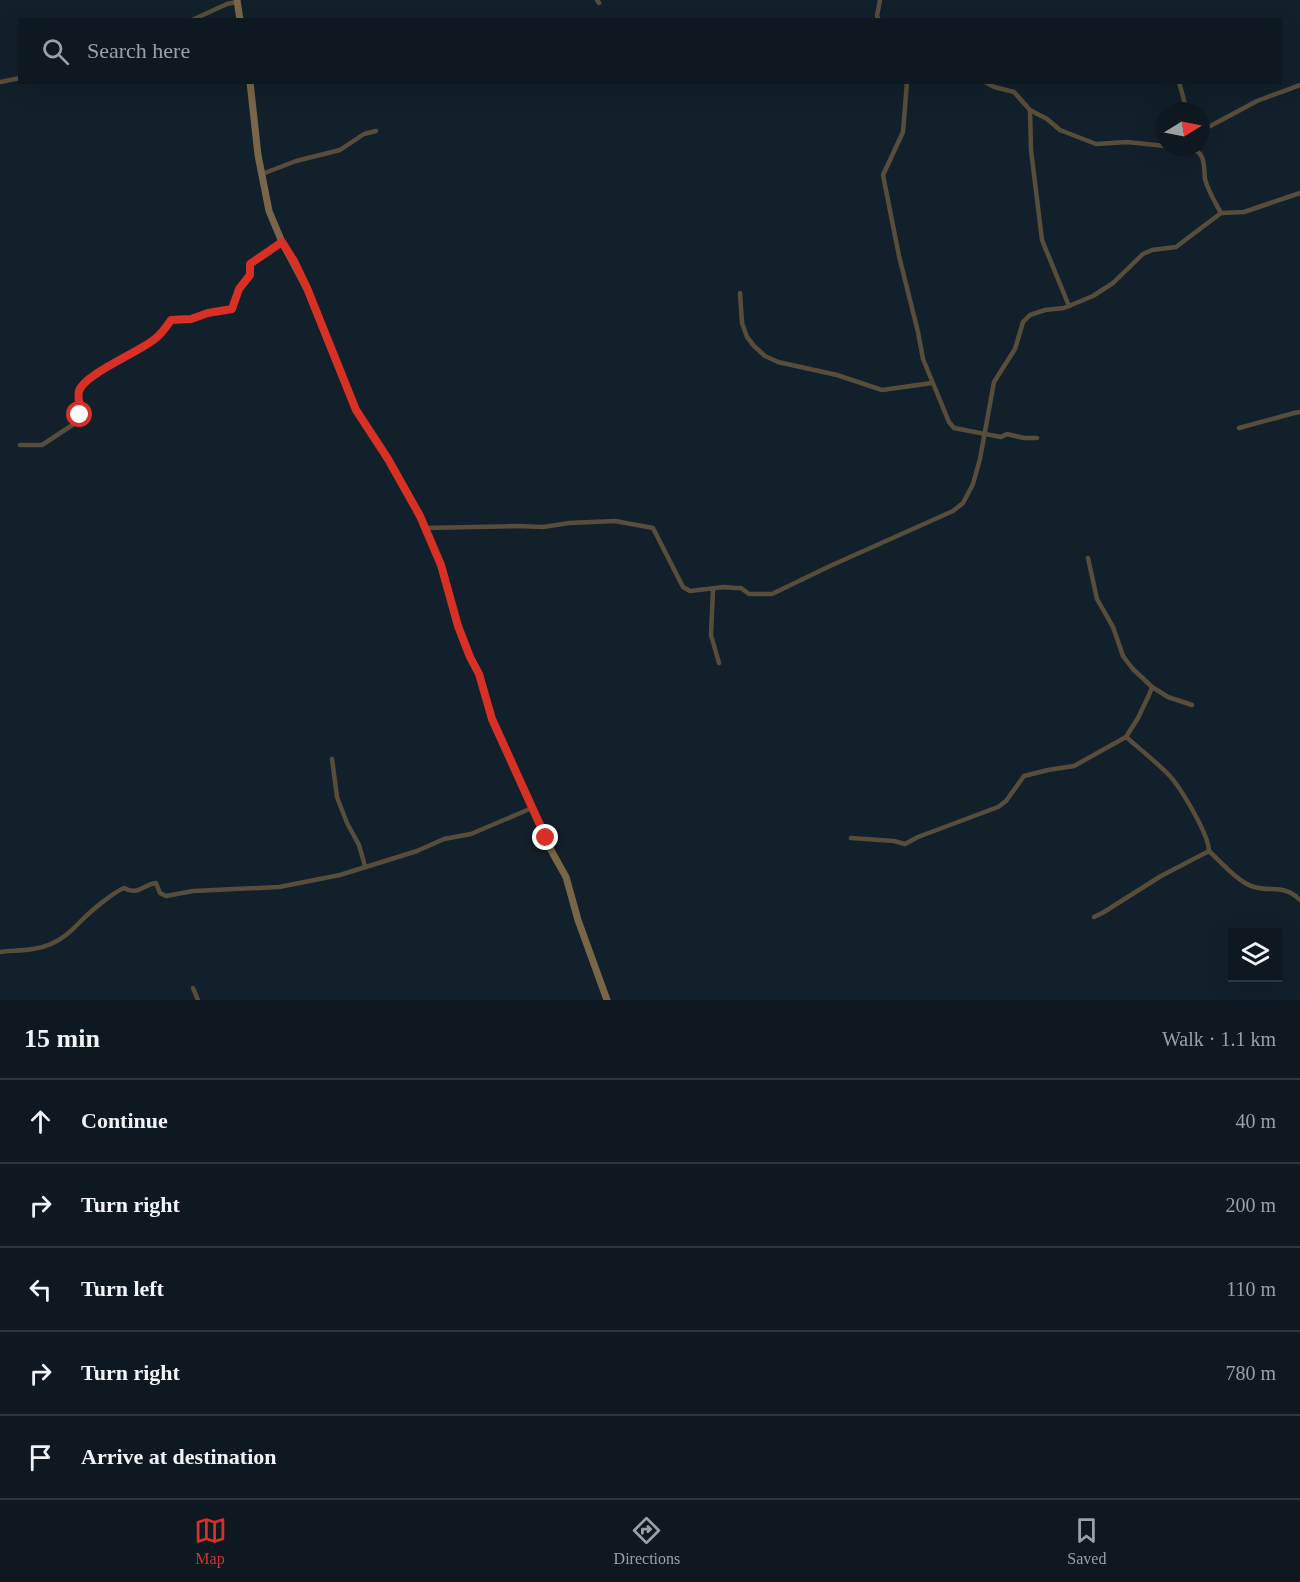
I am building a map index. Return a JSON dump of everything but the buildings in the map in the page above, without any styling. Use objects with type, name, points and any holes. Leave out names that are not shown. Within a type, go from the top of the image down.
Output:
[{"type":"street","points":[[878,18],[880,0]]},
{"type":"street","points":[[196,18],[237,1],[240,18]]},
{"type":"street","points":[[0,82],[18,78]]},
{"type":"street","points":[[250,84],[258,155],[269,211],[282,242],[307,288],[356,410],[388,459],[420,516],[441,565],[458,626],[479,674],[492,719],[552,852],[566,877],[578,921],[607,1000]]},
{"type":"street","points":[[907,84],[903,132],[883,175],[923,359],[949,422],[954,428],[1001,437],[1007,434],[1037,438]]},
{"type":"street","points":[[988,84],[1014,92],[1030,110],[1060,130],[1096,144],[1127,142],[1156,145]]},
{"type":"street","points":[[1180,84],[1185,102]]},
{"type":"street","points":[[1210,126],[1257,101],[1300,85]]},
{"type":"street","points":[[1030,110],[1030,150],[1042,240],[1069,306]]},
{"type":"street","points":[[262,174],[296,161],[340,150],[364,134],[376,131]]},
{"type":"street","points":[[1202,156],[1206,181],[1221,213]]},
{"type":"street","points":[[425,528],[543,526],[615,521],[647,526],[652,528],[683,587],[690,591],[741,588],[749,594],[772,594],[953,511],[963,503],[973,484],[980,459],[994,382],[1015,349],[1023,322],[1030,315],[1069,306],[1093,296],[1113,283],[1143,254],[1152,250],[1176,247],[1221,213],[1244,212],[1300,193]]},
{"type":"street","points":[[20,445],[42,445],[77,422],[81,408],[78,392],[84,382],[153,341],[171,320],[191,319],[208,313],[232,309],[239,289],[250,275],[250,264],[282,242]]},
{"type":"street","points":[[740,293],[742,323],[747,337],[765,356],[778,362],[837,375],[882,390],[932,383]]},
{"type":"street","points":[[1239,428],[1300,412]]},
{"type":"street","points":[[1088,558],[1097,599],[1113,627],[1123,656],[1152,687],[1168,697],[1192,705]]},
{"type":"street","points":[[712,589],[711,635],[719,663]]},
{"type":"street","points":[[851,838],[905,844],[998,807],[1006,801],[1024,776],[1074,766],[1126,737],[1138,718],[1152,687]]},
{"type":"street","points":[[1126,737],[1170,776],[1201,825],[1209,851],[1242,881],[1255,887],[1286,891],[1300,900]]},
{"type":"street","points":[[332,759],[337,797],[359,845],[365,866]]},
{"type":"street","points":[[0,952],[32,949],[56,942],[75,929],[84,918],[122,888],[131,892],[156,884],[160,892],[166,896],[193,891],[279,887],[340,875],[417,851],[444,839],[471,834],[532,808]]},
{"type":"street","points":[[1094,917],[1161,876],[1209,851]]},
{"type":"street","points":[[193,988],[198,1000]]},
{"type":"route","points":[[80,415],[78,392],[84,382],[153,341],[171,320],[191,319],[208,313],[232,309],[239,289],[250,275],[250,264],[282,242],[307,288],[356,410],[388,459],[420,516],[441,565],[458,626],[479,674],[492,719],[546,838]]}]
